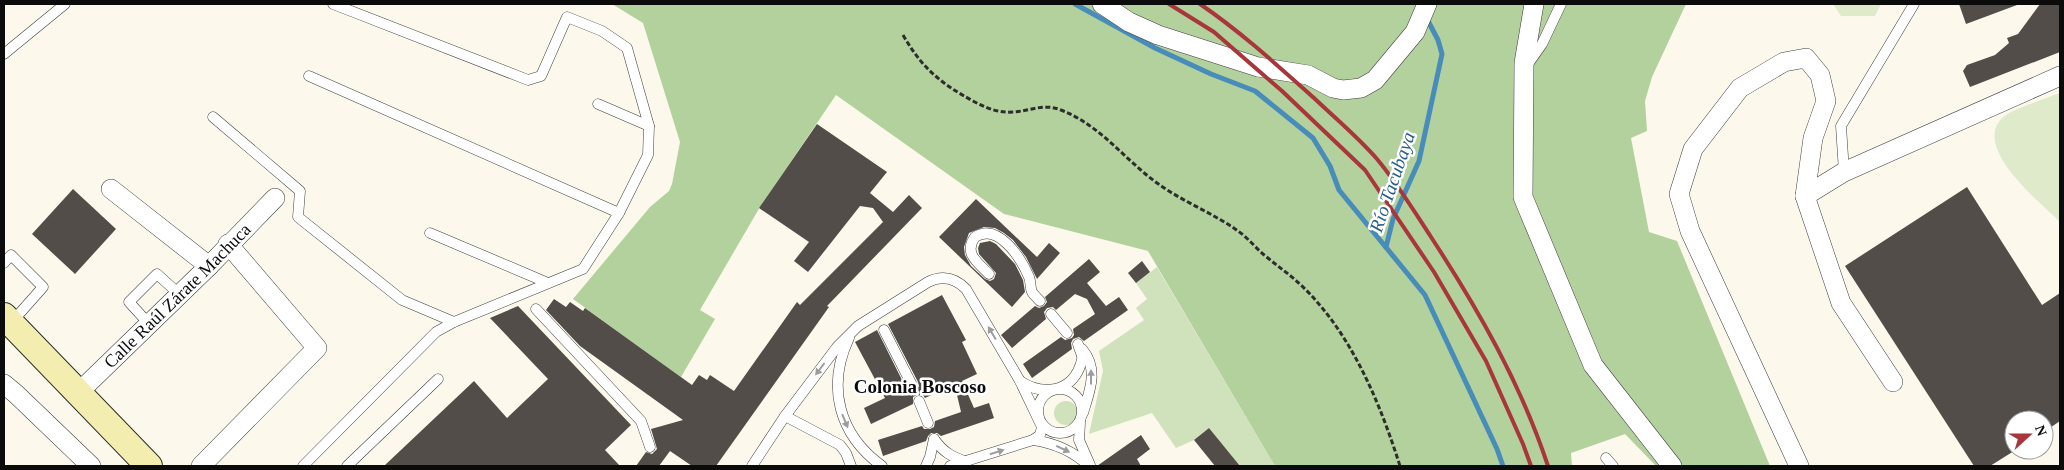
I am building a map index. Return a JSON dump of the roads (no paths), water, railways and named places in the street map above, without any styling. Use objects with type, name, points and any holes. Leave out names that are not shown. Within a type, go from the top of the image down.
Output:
[{"type":"main road","points":[[7,320],[149,466]]},
{"type":"street","points":[[1102,4],[1129,22],[1158,35],[1258,67],[1308,76],[1333,88],[1343,90],[1361,88],[1375,80],[1415,32],[1426,4]]},
{"type":"street","points":[[1534,4],[1524,70],[1523,197],[1593,365],[1672,466]]},
{"type":"street","points":[[1799,466],[1690,231],[1678,194],[1693,149],[1740,88],[1784,62],[1806,58],[1820,75],[1826,101],[1813,138],[1805,196],[1841,304],[1893,382]]},
{"type":"street","points":[[1805,196],[1844,172],[2060,76]]},
{"type":"street","points":[[111,189],[209,266]]},
{"type":"street","name":"Calle Raúl Zárate Machuca","points":[[78,393],[209,266],[228,244],[275,198]]},
{"type":"street","points":[[201,466],[317,348],[228,244]]},
{"type":"street","points":[[4,384],[91,466]]},
{"type":"lane","points":[[4,54],[65,4]]},
{"type":"lane","points":[[303,466],[436,332],[454,322],[583,268],[619,213],[648,155],[650,126],[628,48],[602,31],[567,17],[541,76],[528,80],[333,4]]},
{"type":"lane","points":[[1524,70],[1542,44],[1561,4]]},
{"type":"lane","points":[[1844,172],[1842,126],[1914,4]]},
{"type":"lane","points":[[309,76],[619,213]]},
{"type":"lane","points":[[598,104],[650,126]]},
{"type":"lane","points":[[213,117],[300,191],[298,217],[402,300],[454,322]]},
{"type":"lane","points":[[990,274],[971,256],[970,251],[975,237],[985,232],[996,234],[1013,252],[1029,276],[1031,291],[1040,301]]},
{"type":"lane","points":[[430,233],[548,283]]},
{"type":"lane","points":[[4,263],[11,255],[43,287],[7,320]]},
{"type":"lane","points":[[149,324],[129,302],[157,274],[179,294]]},
{"type":"lane","points":[[752,466],[785,416],[837,347],[858,326],[928,282],[940,278],[954,280],[966,289],[1020,381],[1041,422],[1052,432],[1060,433]]},
{"type":"lane","points":[[536,309],[641,421],[650,447]]},
{"type":"lane","points":[[1051,314],[1068,332]]},
{"type":"lane","points":[[858,326],[850,336],[839,364],[837,379],[839,401],[845,422],[852,435],[870,457],[882,466]]},
{"type":"lane","points":[[884,330],[912,385]]},
{"type":"lane","points":[[1033,440],[1042,432],[1038,414],[1042,399],[1070,381],[1079,369],[1083,358],[1078,344],[1087,356],[1092,374],[1092,384],[1078,428],[1079,440],[1089,466]]},
{"type":"lane","points":[[347,466],[438,379]]},
{"type":"lane","points":[[950,466],[966,464],[1033,440],[1068,432],[1075,428],[1082,417],[1082,404],[1078,397],[1071,392],[1037,390],[1020,381]]},
{"type":"lane","points":[[919,401],[928,424]]},
{"type":"lane","points":[[785,416],[840,445],[846,452],[851,466]]},
{"type":"lane","points":[[926,466],[934,439],[946,453],[966,464]]},
{"type":"lane","points":[[1033,440],[1066,449],[1089,466]]},
{"type":"lane","points":[[1606,458],[1613,466]]},
{"type":"waterway","points":[[1075,4],[1155,48],[1211,74],[1255,91],[1313,138],[1330,166],[1339,190],[1425,295],[1497,449],[1503,466]]},
{"type":"waterway","name":"Río Tacubaya","points":[[1386,247],[1393,219],[1419,161],[1442,54],[1438,40],[1426,17]]},
{"type":"railway","points":[[1169,4],[1214,32],[1282,91],[1365,170],[1434,272],[1486,361],[1531,466]]},
{"type":"railway","points":[[1200,4],[1244,37],[1286,73],[1354,135],[1384,168],[1431,237],[1482,319],[1512,376],[1548,466]]},
{"type":"district","name":"Colonia Boscoso","points":[[920,386]]}]
